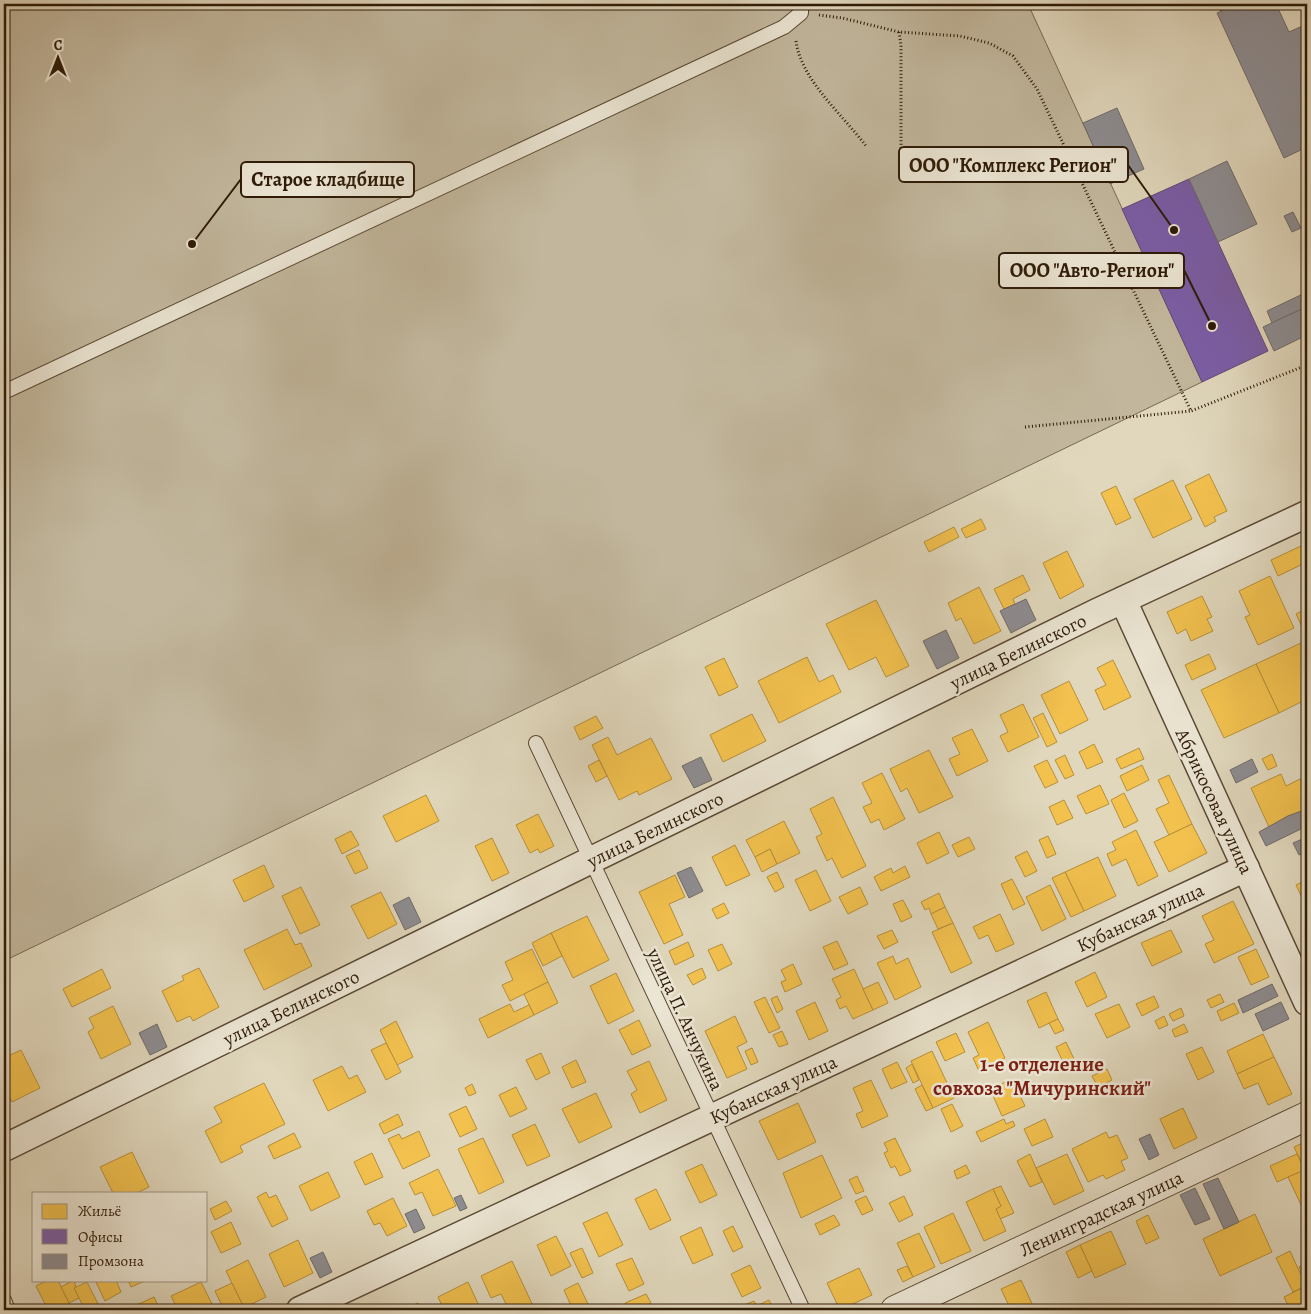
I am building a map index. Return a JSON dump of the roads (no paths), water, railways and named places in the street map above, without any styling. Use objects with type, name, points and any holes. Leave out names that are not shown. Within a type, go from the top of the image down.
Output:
[{"type":"street","name":"улица Белинского","points":[[4,1148],[1123,600],[1307,514]]},
{"type":"street","name":"Абрикосовая улица","points":[[1123,600],[1307,1002]]},
{"type":"street","name":"Кубанская улица","points":[[300,1310],[1246,868]]},
{"type":"street","name":"Ленинградская улица","points":[[896,1310],[1307,1116]]},
{"type":"lane","points":[[4,392],[784,27],[801,8]]},
{"type":"lane","name":"улица П. Анчукина","points":[[536,743],[803,1310]]},
{"type":"lane","points":[[4,1300],[8,1310]]},
{"type":"place","name":"ООО \"Комплекс Регион\"","points":[[1174,230]]},
{"type":"place","name":"Старое кладбище","points":[[192,244]]},
{"type":"place","name":"ООО \"Авто-Регион\"","points":[[1212,326]]},
{"type":"district","name":"1-е отделение совхоза \"Мичуринский\"","points":[[1042,1076]]}]
